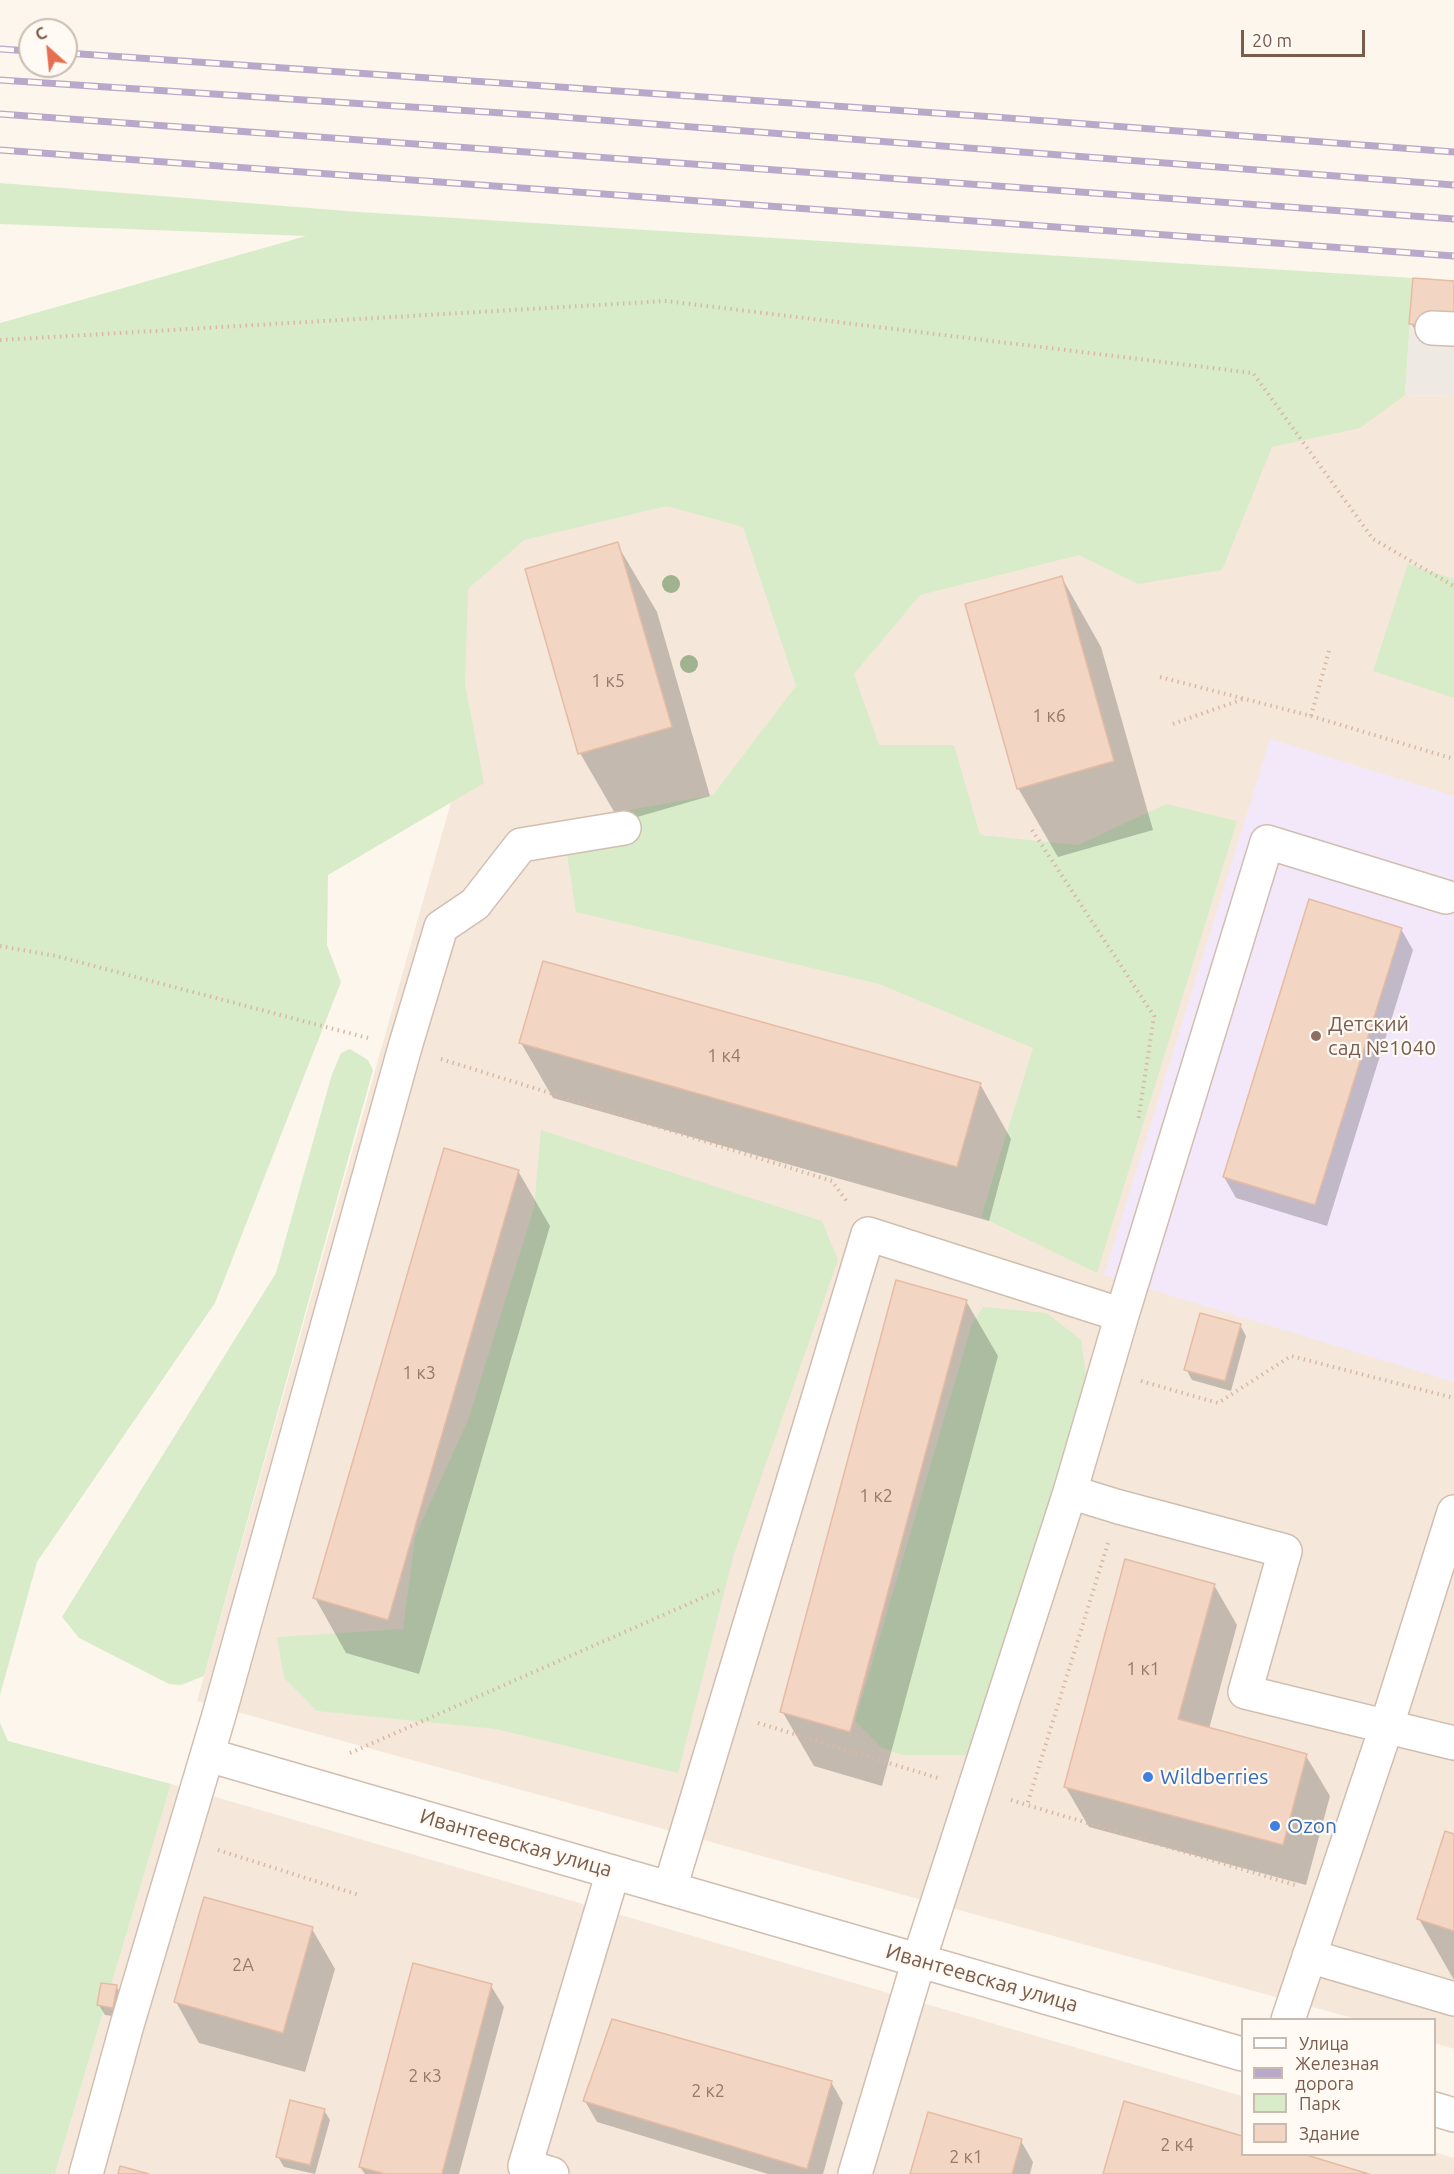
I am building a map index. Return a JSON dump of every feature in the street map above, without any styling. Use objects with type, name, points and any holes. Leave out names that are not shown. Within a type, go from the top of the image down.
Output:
[{"type":"street","points":[[86,2174],[127,2025],[208,1755],[405,1047],[441,927],[475,904],[521,845],[624,828]]},
{"type":"street","points":[[855,2174],[919,1960],[1070,1492],[1267,842],[1446,897]]},
{"type":"street","points":[[670,1888],[868,1234],[1122,1315]]},
{"type":"street","points":[[1070,1492],[1286,1551],[1245,1692],[1454,1743]]},
{"type":"street","points":[[1288,2018],[1387,1725],[1454,1512]]},
{"type":"street","name":"Ивантеевская улица","points":[[208,1755],[1241,2054]]},
{"type":"street","points":[[552,2174],[525,2166],[613,1872]]},
{"type":"street","points":[[1309,1956],[1454,2000]]},
{"type":"street","points":[[1436,2110],[1454,2115]]},
{"type":"path","points":[[0,340],[666,301],[1253,373],[1373,539],[1454,586]]},
{"type":"path","points":[[1311,716],[1329,651]]},
{"type":"path","points":[[1160,677],[1311,716],[1454,759]]},
{"type":"path","points":[[1173,724],[1244,699]]},
{"type":"path","points":[[1032,830],[1154,1016],[1137,1124]]},
{"type":"path","points":[[0,946],[56,956],[335,1031],[405,1047],[832,1181],[868,1234]]},
{"type":"path","points":[[1106,1371],[1218,1403],[1292,1356],[1454,1398]]},
{"type":"path","points":[[1027,1805],[1119,1507]]},
{"type":"path","points":[[350,1753],[767,1569]]},
{"type":"path","points":[[723,1713],[1330,1895]]},
{"type":"path","points":[[183,1839],[359,1895]]},
{"type":"shaded area","points":[[1413,278],[1454,281],[1454,396],[1405,395]]},
{"type":"shaded area","points":[[1405,395],[1454,396],[1454,2049],[1436,2043],[1436,2018],[1352,2018],[197,1701],[460,770],[417,519]]},
{"type":"shaded area","name":"Детский сад №1040","points":[[1270,739],[1454,796],[1454,1382],[1104,1275]]},
{"type":"shaded area","points":[[171,1784],[1241,2096],[1241,2156],[1436,2156],[1436,2152],[1454,2158],[1454,2174],[55,2174]]},
{"type":"green space","points":[[0,183],[359,212],[1413,278],[1405,395],[1360,428],[1272,447],[1222,570],[1138,584],[1079,555],[920,595],[854,674],[879,745],[954,745],[980,835],[1078,845],[1166,804],[1237,821],[1097,1273],[981,1217],[1033,1048],[879,984],[576,912],[562,822],[713,795],[796,686],[743,527],[667,506],[524,540],[468,589],[465,684],[484,783],[328,875],[327,945],[341,982],[215,1303],[37,1562],[0,1695],[0,323],[306,236],[0,224]]},
{"type":"green space","points":[[1408,564],[1454,579],[1454,698],[1373,671]]},
{"type":"green space","points":[[350,1049],[368,1060],[373,1070],[204,1676],[181,1685],[169,1684],[79,1638],[62,1617],[276,1273],[332,1074],[341,1053]]},
{"type":"green space","points":[[541,1130],[822,1221],[838,1260],[734,1554],[678,1773],[496,1729],[317,1711],[284,1678],[277,1637],[403,1629],[415,1537],[468,1420],[534,1208]]},
{"type":"green space","points":[[983,1307],[1047,1313],[1081,1340],[1087,1381],[974,1755],[903,1755],[882,1748],[855,1721],[972,1324]]},
{"type":"green space","points":[[0,1723],[8,1741],[171,1784],[55,2174],[0,2174]]},
{"type":"building","points":[[1413,278],[1454,281],[1454,327],[1409,324]]},
{"type":"building","points":[[618,542],[672,727],[578,754],[525,569]]},
{"type":"building","points":[[1062,576],[1114,761],[1017,789],[965,604]]},
{"type":"building","points":[[1309,899],[1402,928],[1315,1205],[1223,1177]]},
{"type":"building","points":[[543,961],[981,1083],[957,1167],[519,1043]]},
{"type":"building","points":[[444,1148],[519,1170],[388,1620],[313,1598]]},
{"type":"building","points":[[896,1280],[967,1300],[850,1732],[780,1712]]},
{"type":"building","points":[[1200,1313],[1241,1324],[1225,1381],[1184,1370]]},
{"type":"building","points":[[1125,1559],[1215,1584],[1178,1719],[1307,1754],[1283,1845],[1064,1787]]},
{"type":"building","points":[[1445,1831],[1454,1834],[1454,1931],[1417,1919]]},
{"type":"building","points":[[204,1897],[313,1927],[283,2033],[174,2002]]},
{"type":"building","points":[[413,1963],[492,1984],[442,2174],[386,2174],[359,2167]]},
{"type":"building","points":[[101,1983],[117,1985],[113,2008],[97,2005]]},
{"type":"building","points":[[612,2019],[832,2081],[807,2169],[583,2101]]},
{"type":"building","points":[[290,2100],[325,2109],[310,2165],[276,2157]]},
{"type":"building","points":[[1124,2101],[1241,2136],[1241,2156],[1310,2156],[1369,2174],[1103,2174]]},
{"type":"building","points":[[928,2112],[1022,2139],[1012,2174],[910,2174]]},
{"type":"building","points":[[120,2166],[149,2174],[118,2174]]},
{"type":"railway","points":[[0,49],[18,50]]},
{"type":"railway","points":[[78,54],[994,117],[1454,152]]},
{"type":"railway","points":[[0,80],[548,116],[1454,185]]},
{"type":"railway","points":[[0,114],[1454,219]]},
{"type":"railway","points":[[0,150],[1454,256]]},
{"type":"place","name":"Детский сад №1040","points":[[1316,1036]]},
{"type":"place","name":"Wildberries","points":[[1148,1777]]},
{"type":"place","name":"Ozon","points":[[1275,1826]]}]
